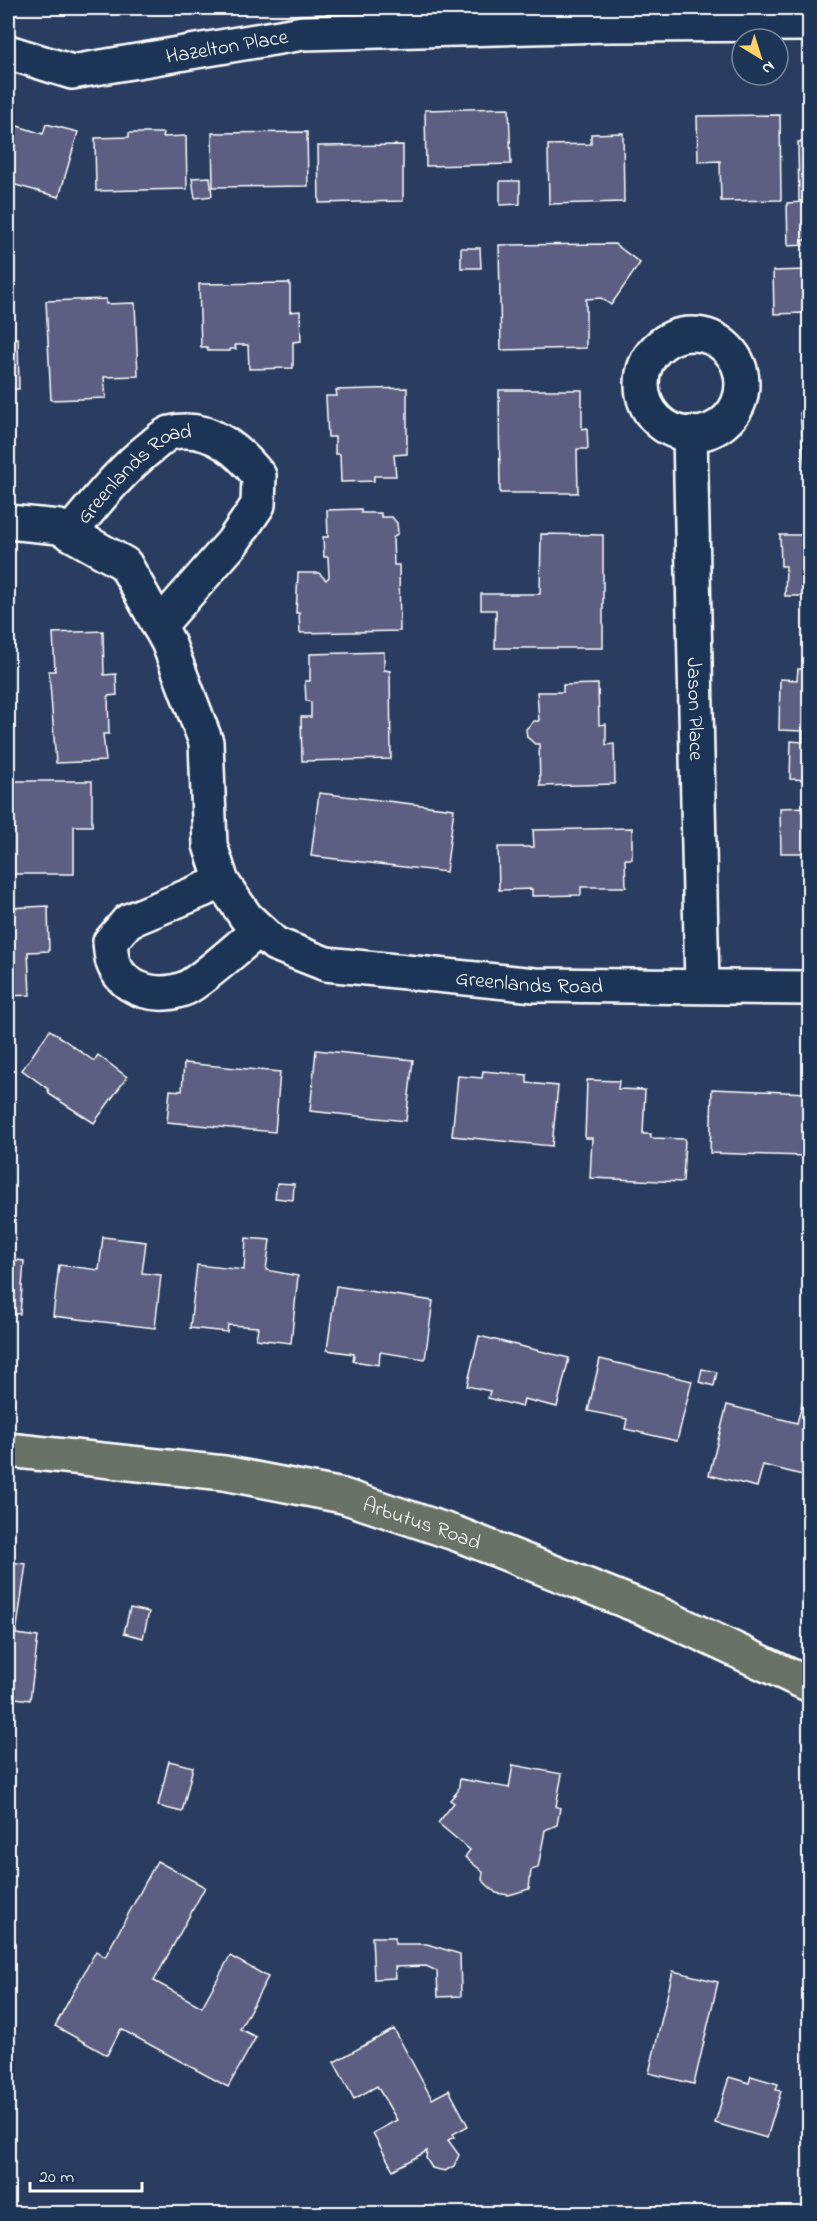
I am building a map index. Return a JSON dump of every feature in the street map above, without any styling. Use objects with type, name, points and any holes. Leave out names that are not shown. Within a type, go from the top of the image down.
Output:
[{"type":"main road","name":"Arbutus Road","points":[[8,1450],[224,1473],[343,1496],[457,1534],[659,1614],[810,1685]]},
{"type":"street","name":"Hazelton Place","points":[[8,52],[72,72],[303,33],[610,25],[673,17],[810,24]]},
{"type":"street","name":"Greenlands Road","points":[[70,533],[125,467],[168,433],[199,431],[228,445],[245,458],[259,476],[258,505],[232,543],[159,626]]},
{"type":"street","name":"Jason Place","points":[[690,433],[702,986]]},
{"type":"street","name":"Greenlands Road","points":[[8,522],[59,526],[125,564],[159,626],[206,742],[210,844],[222,882],[246,917],[275,944],[326,964],[535,985],[810,988]]},
{"type":"street","points":[[222,882],[128,921],[110,942],[113,964],[126,983],[141,991],[164,993],[187,988],[259,930]]},
{"type":"building","points":[[509,108],[511,164],[426,166],[425,110]]},
{"type":"building","points":[[780,115],[781,200],[721,201],[720,161],[698,162],[697,116]]},
{"type":"building","points":[[8,123],[43,134],[46,124],[78,132],[59,197],[8,183]]},
{"type":"building","points":[[307,132],[308,186],[213,187],[212,133]]},
{"type":"building","points":[[129,133],[164,133],[163,137],[186,136],[187,189],[96,191],[95,138],[129,137]]},
{"type":"building","points":[[623,133],[624,202],[549,204],[548,145],[591,144],[591,134]]},
{"type":"building","points":[[798,142],[810,142],[810,200],[799,201]]},
{"type":"building","points":[[403,145],[403,201],[319,203],[318,146]]},
{"type":"building","points":[[210,177],[212,196],[195,198],[192,178]]},
{"type":"building","points":[[500,181],[520,181],[520,204],[500,205]]},
{"type":"building","points":[[804,202],[805,213],[810,213],[810,240],[803,240],[803,245],[788,246],[787,203]]},
{"type":"building","points":[[615,244],[640,263],[611,305],[601,298],[586,299],[586,348],[501,350],[499,245]]},
{"type":"building","points":[[461,248],[480,248],[481,268],[461,268]]},
{"type":"building","points":[[810,255],[810,322],[804,322],[804,313],[774,314],[773,271],[807,270],[806,256]]},
{"type":"building","points":[[290,283],[290,312],[300,311],[301,341],[293,342],[293,368],[249,369],[248,345],[235,345],[236,349],[230,349],[230,351],[208,351],[207,347],[201,347],[199,284]]},
{"type":"building","points":[[106,299],[106,304],[135,303],[138,376],[104,377],[106,398],[51,400],[46,301]]},
{"type":"building","points":[[8,338],[18,338],[19,389],[8,389]]},
{"type":"building","points":[[407,388],[407,454],[394,455],[396,476],[374,476],[374,481],[341,482],[340,454],[335,454],[335,437],[328,437],[326,396],[337,396],[336,390]]},
{"type":"building","points":[[499,390],[582,390],[582,429],[587,428],[588,449],[577,449],[578,493],[500,493]]},
{"type":"building","points":[[810,412],[810,492],[807,492],[800,413]]},
{"type":"building","points":[[361,509],[361,513],[381,513],[381,517],[392,517],[397,523],[398,533],[393,538],[394,565],[399,565],[400,631],[300,633],[299,613],[296,613],[298,573],[319,573],[326,580],[329,577],[328,557],[324,557],[323,537],[328,537],[327,510]]},
{"type":"building","points":[[541,534],[603,535],[603,648],[495,648],[496,610],[481,610],[481,594],[540,594]]},
{"type":"building","points":[[780,535],[810,535],[810,596],[785,596],[786,566],[781,566]]},
{"type":"building","points":[[103,631],[104,675],[116,674],[117,695],[108,696],[109,734],[103,734],[106,761],[56,763],[49,671],[55,671],[53,633]]},
{"type":"building","points":[[8,641],[11,727],[8,727]]},
{"type":"building","points":[[384,652],[384,670],[390,671],[391,759],[302,761],[301,717],[311,717],[311,702],[306,701],[305,681],[310,681],[310,654]]},
{"type":"building","points":[[798,669],[810,669],[810,780],[790,779],[791,741],[803,742],[803,731],[779,730],[780,679],[797,680]]},
{"type":"building","points":[[598,684],[599,725],[606,724],[606,745],[614,744],[615,784],[540,786],[539,744],[535,744],[527,737],[526,729],[534,721],[539,721],[537,692],[563,692],[563,685]]},
{"type":"building","points":[[8,781],[92,781],[92,826],[74,826],[74,874],[8,874]]},
{"type":"building","points":[[319,793],[454,809],[446,872],[311,856]]},
{"type":"building","points":[[810,807],[810,853],[781,853],[780,808]]},
{"type":"building","points":[[632,828],[632,859],[625,859],[626,887],[581,887],[581,895],[532,896],[532,889],[499,890],[498,847],[534,847],[533,830]]},
{"type":"building","points":[[48,906],[49,951],[28,952],[30,995],[8,996],[8,908]]},
{"type":"building","points":[[50,1030],[94,1061],[98,1055],[127,1077],[94,1123],[49,1094],[48,1089],[22,1070]]},
{"type":"building","points":[[316,1050],[413,1060],[406,1121],[310,1111]]},
{"type":"building","points":[[184,1063],[280,1072],[275,1132],[167,1122],[170,1090],[182,1091]]},
{"type":"building","points":[[483,1071],[527,1075],[527,1083],[558,1086],[552,1146],[452,1136],[458,1076],[482,1078]]},
{"type":"building","points":[[587,1080],[619,1081],[618,1089],[645,1090],[643,1134],[651,1134],[651,1138],[685,1139],[683,1182],[590,1178],[592,1138],[585,1138]]},
{"type":"building","points":[[712,1089],[808,1093],[805,1156],[710,1153]]},
{"type":"building","points":[[277,1183],[294,1184],[293,1200],[275,1198]]},
{"type":"building","points":[[103,1237],[146,1242],[142,1273],[161,1275],[155,1328],[53,1316],[59,1265],[99,1270]]},
{"type":"building","points":[[246,1238],[270,1240],[266,1270],[298,1276],[291,1343],[256,1339],[258,1327],[228,1325],[227,1332],[190,1328],[197,1265],[244,1270]]},
{"type":"building","points":[[8,1259],[24,1261],[20,1314],[8,1313]]},
{"type":"building","points":[[336,1286],[433,1301],[425,1359],[380,1352],[379,1365],[353,1361],[354,1354],[327,1350]]},
{"type":"building","points":[[479,1336],[569,1358],[557,1407],[524,1399],[522,1407],[488,1398],[490,1391],[467,1386]]},
{"type":"building","points":[[600,1359],[692,1381],[677,1441],[625,1429],[627,1419],[588,1411]]},
{"type":"building","points":[[702,1369],[717,1372],[714,1386],[699,1382]]},
{"type":"building","points":[[803,1400],[810,1402],[810,1477],[763,1465],[757,1487],[709,1475],[727,1405],[797,1423]]},
{"type":"building","points":[[8,1562],[26,1564],[16,1634],[38,1637],[30,1700],[8,1697]]},
{"type":"building","points":[[130,1608],[149,1612],[143,1638],[124,1633]]},
{"type":"building","points":[[169,1761],[193,1767],[182,1812],[158,1806]]},
{"type":"building","points":[[513,1765],[562,1774],[556,1806],[560,1808],[557,1825],[545,1830],[538,1868],[531,1870],[529,1889],[509,1895],[496,1893],[482,1880],[483,1872],[465,1857],[470,1850],[438,1823],[454,1803],[450,1800],[458,1791],[460,1779],[509,1788]]},
{"type":"building","points":[[157,1861],[205,1887],[154,1981],[202,2007],[230,1956],[268,1977],[240,2029],[256,2037],[228,2087],[121,2029],[107,2055],[55,2026],[96,1951],[105,1957]]},
{"type":"building","points":[[372,1937],[395,1937],[395,1944],[427,1944],[460,1954],[461,1996],[438,1997],[437,1971],[426,1966],[395,1967],[396,1978],[374,1979]]},
{"type":"building","points":[[673,1971],[718,1982],[694,2084],[649,2073]]},
{"type":"building","points":[[394,2029],[432,2099],[449,2090],[468,2126],[453,2134],[454,2137],[448,2140],[459,2155],[454,2166],[445,2171],[432,2168],[426,2158],[427,2151],[393,2170],[373,2133],[397,2120],[377,2086],[354,2099],[334,2062]]},
{"type":"building","points":[[751,2076],[778,2084],[776,2090],[781,2091],[767,2138],[715,2123],[729,2077],[749,2083]]}]
